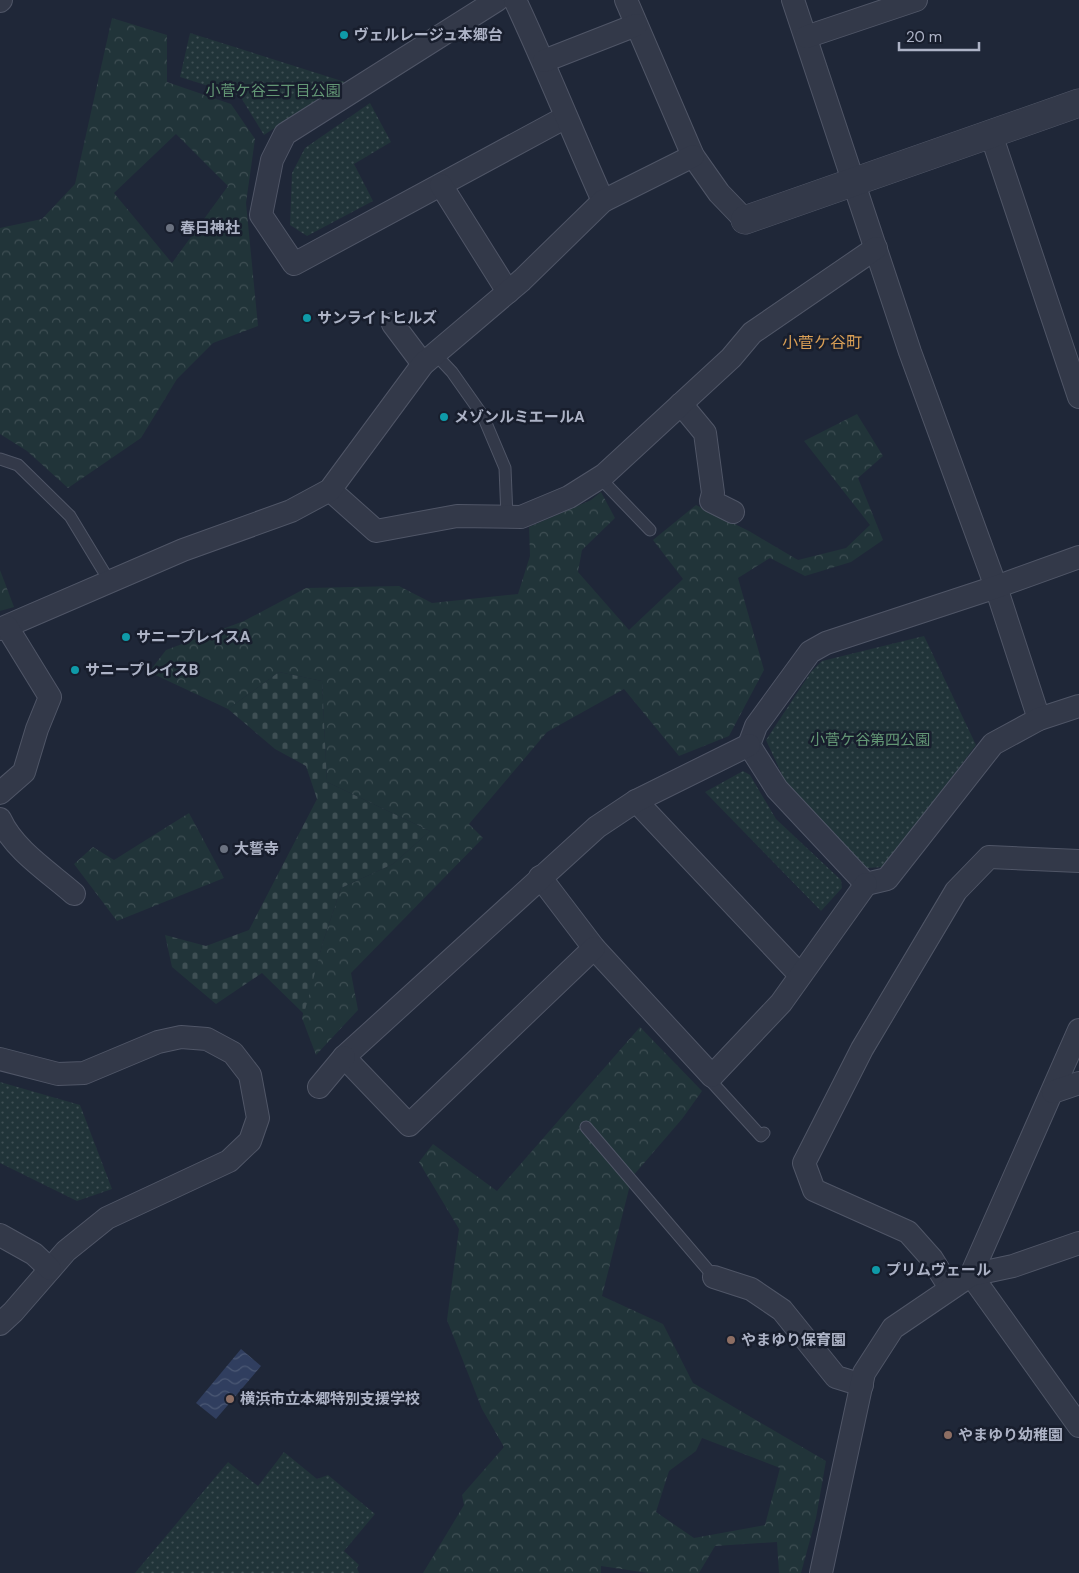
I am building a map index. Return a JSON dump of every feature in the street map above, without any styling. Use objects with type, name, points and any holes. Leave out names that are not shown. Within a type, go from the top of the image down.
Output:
[{"type":"street","points":[[497,0],[285,134],[272,160],[261,214],[294,264],[566,117]]},
{"type":"street","points":[[515,0],[544,61],[566,117],[603,200]]},
{"type":"street","points":[[626,0],[693,156],[718,193],[745,220],[1079,103]]},
{"type":"street","points":[[793,0],[855,180],[910,352],[996,587],[1039,720]]},
{"type":"street","points":[[806,37],[916,0]]},
{"type":"street","points":[[544,61],[636,25]]},
{"type":"street","points":[[991,134],[1079,397]]},
{"type":"street","points":[[0,793],[24,772],[37,729],[50,697],[4,628],[183,550],[291,511],[330,490],[429,359],[508,292],[603,200],[693,156]]},
{"type":"street","points":[[441,185],[508,292]]},
{"type":"street","points":[[330,490],[376,531],[457,516],[521,517],[569,497],[600,478],[731,358],[752,333],[876,248]]},
{"type":"street","points":[[393,324],[429,359]]},
{"type":"street","points":[[681,404],[705,433],[713,493],[711,501],[733,512]]},
{"type":"street","points":[[319,1087],[344,1057],[597,827],[636,801],[749,745],[756,726],[810,652],[826,643],[996,587],[1079,557]]},
{"type":"street","points":[[540,877],[594,948],[712,1076],[781,1003],[866,884],[887,879],[993,744],[1039,720],[1079,706]]},
{"type":"street","points":[[749,745],[777,790],[866,884]]},
{"type":"street","points":[[636,801],[800,975]]},
{"type":"street","points":[[0,819],[4,829],[21,848],[74,894]]},
{"type":"street","points":[[950,1288],[932,1259],[908,1232],[814,1190],[804,1163],[862,1049],[956,891],[989,857],[1079,861]]},
{"type":"street","points":[[344,1057],[409,1125],[594,948]]},
{"type":"street","points":[[971,1275],[1021,1157],[1053,1092],[1079,1030]]},
{"type":"street","points":[[0,1059],[58,1074],[84,1073],[158,1042],[181,1037],[207,1039],[233,1053],[250,1075],[258,1118],[250,1141],[229,1161],[107,1218],[66,1251],[0,1324]]},
{"type":"street","points":[[1053,1092],[1079,1083]]},
{"type":"street","points":[[0,1235],[34,1254],[50,1270]]},
{"type":"street","points":[[822,1573],[864,1373],[893,1328],[971,1275],[1013,1266],[1079,1243]]},
{"type":"street","points":[[971,1275],[1079,1426]]},
{"type":"street","points":[[714,1277],[751,1289],[782,1310],[836,1377],[862,1385]]},
{"type":"lane","points":[[429,359],[452,372],[483,416],[505,468],[507,516]]},
{"type":"lane","points":[[0,459],[18,465],[70,516],[110,582]]},
{"type":"lane","points":[[600,478],[650,530]]},
{"type":"lane","points":[[712,1076],[709,1079],[761,1136],[764,1133]]},
{"type":"lane","points":[[586,1127],[714,1277]]},
{"type":"green space","points":[[112,18],[167,35],[167,82],[231,104],[255,139],[246,203],[258,326],[213,343],[177,379],[141,438],[68,488],[27,451],[0,434],[0,228],[42,219],[75,184]],"holes":[[[176,134],[228,186],[172,263],[114,193]]]},
{"type":"green space","name":"小菅ケ谷三丁目公園","points":[[190,33],[345,82],[264,135],[240,96],[180,77]]},
{"type":"green space","points":[[370,103],[391,142],[354,164],[373,201],[307,236],[290,225],[292,173],[305,148]]},
{"type":"green space","points":[[857,414],[883,456],[858,478],[883,540],[851,562],[805,576],[770,558],[738,578],[764,670],[729,736],[679,756],[624,689],[547,732],[469,824],[483,838],[351,973],[358,1010],[316,1055],[302,1018],[323,942],[341,888],[393,864],[430,831],[327,782],[322,681],[279,672],[228,709],[149,672],[166,650],[244,621],[306,588],[399,586],[432,603],[518,594],[530,556],[529,527],[591,500],[601,492],[615,518],[582,550],[578,572],[629,630],[683,579],[653,540],[696,505],[749,531],[798,560],[846,548],[870,525],[804,441]]},
{"type":"green space","points":[[0,570],[14,607],[0,611]]},
{"type":"green space","name":"小菅ケ谷第四公園","points":[[924,636],[976,745],[884,867],[865,868],[785,781],[766,740],[811,672],[822,661]]},
{"type":"green space","points":[[279,672],[322,681],[327,782],[430,831],[393,864],[341,888],[323,942],[304,1014],[262,973],[216,1004],[172,967],[165,935],[206,946],[249,930],[317,799],[306,766],[275,749],[228,709]]},
{"type":"green space","points":[[743,771],[750,775],[776,819],[841,880],[842,888],[821,911],[705,792]]},
{"type":"green space","points":[[189,813],[224,878],[117,921],[74,864],[93,847],[114,860]]},
{"type":"green space","points":[[640,1027],[702,1091],[682,1119],[632,1177],[602,1296],[663,1324],[693,1383],[826,1461],[816,1518],[801,1573],[779,1573],[777,1542],[715,1546],[699,1573],[648,1573],[601,1566],[601,1573],[423,1573],[464,1505],[462,1495],[504,1447],[482,1409],[447,1320],[459,1229],[419,1162],[433,1144],[497,1191]],"holes":[[[702,1438],[780,1468],[765,1525],[694,1538],[656,1512],[669,1471],[696,1451]]]},
{"type":"green space","points":[[0,1082],[80,1105],[112,1189],[77,1201],[0,1163]]},
{"type":"green space","points":[[284,1452],[317,1479],[328,1475],[375,1514],[344,1551],[359,1565],[357,1568],[359,1573],[135,1573],[228,1462],[258,1486]]},
{"type":"water","points":[[241,1349],[261,1366],[216,1419],[196,1403]]},
{"type":"place","name":"ヴェルレージュ本郷台","points":[[344,35]]},
{"type":"place","name":"春日神社","points":[[170,228]]},
{"type":"place","name":"サンライトヒルズ","points":[[307,318]]},
{"type":"place","name":"メゾンルミエールA","points":[[444,417]]},
{"type":"place","name":"サニープレイスA","points":[[126,637]]},
{"type":"place","name":"サニープレイスB","points":[[75,670]]},
{"type":"place","name":"大誓寺","points":[[224,849]]},
{"type":"place","name":"プリムヴェール","points":[[876,1270]]},
{"type":"place","name":"やまゆり保育園","points":[[731,1340]]},
{"type":"place","name":"横浜市立本郷特別支援学校","points":[[230,1399]]},
{"type":"place","name":"やまゆり幼稚園","points":[[948,1435]]},
{"type":"district","name":"小菅ケ谷町","points":[[822,342]]}]
